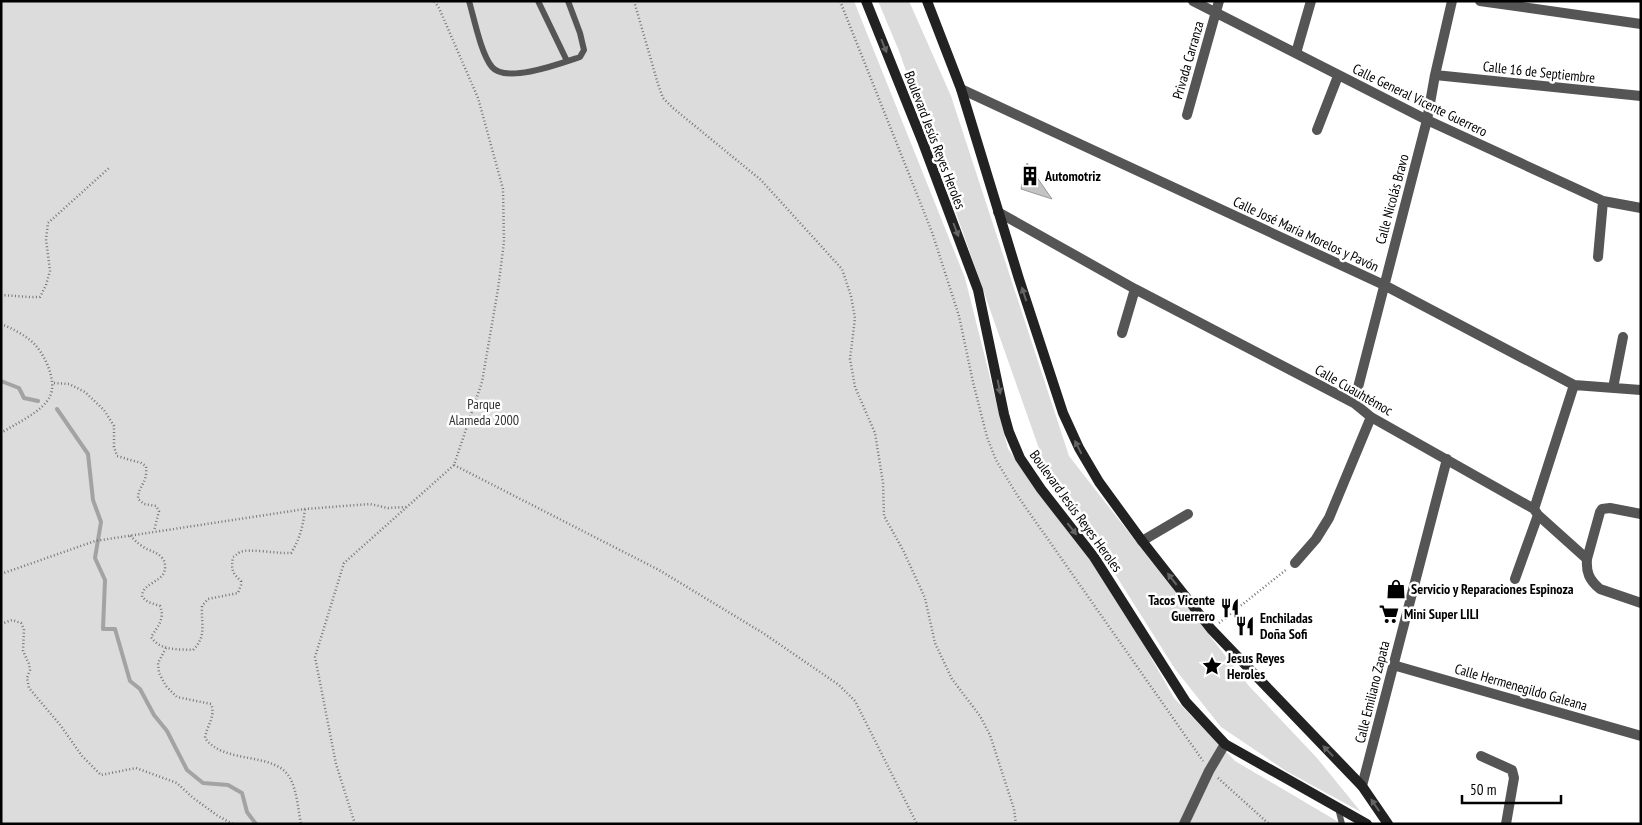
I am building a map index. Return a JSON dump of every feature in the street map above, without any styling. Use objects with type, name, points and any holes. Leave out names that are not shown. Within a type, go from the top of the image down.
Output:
[{"type":"main road","name":"Boulevard Jesús Reyes Heroles","points":[[866,1],[923,143],[978,290],[1004,414],[1020,458],[1041,489],[1094,557],[1173,684],[1186,702],[1225,744],[1367,824]]},
{"type":"main road","points":[[927,1],[961,89],[998,212],[1063,413],[1078,448],[1098,482],[1211,629],[1362,786],[1388,824]]},
{"type":"street","name":"Calle General Vicente Guerrero","points":[[1193,1],[1427,120],[1603,201],[1641,208]]},
{"type":"street","name":"Privada Carranza","points":[[1187,115],[1219,1]]},
{"type":"street","points":[[1296,53],[1311,1]]},
{"type":"street","name":"Calle Nicolás Bravo","points":[[1354,403],[1427,120],[1452,1]]},
{"type":"street","points":[[1480,1],[1641,24]]},
{"type":"street","name":"Calle 16 de Septiembre","points":[[1435,75],[1641,96]]},
{"type":"street","points":[[1317,130],[1338,76]]},
{"type":"street","name":"Calle José María Morelos y Pavón","points":[[961,89],[1384,285],[1574,385],[1641,390]]},
{"type":"street","points":[[1598,257],[1603,201]]},
{"type":"street","name":"Calle Cuauhtémoc","points":[[998,212],[1136,289],[1354,403],[1372,417],[1536,512],[1587,559]]},
{"type":"street","points":[[1122,332],[1136,289]]},
{"type":"street","points":[[1613,388],[1623,336]]},
{"type":"street","points":[[1516,579],[1574,385]]},
{"type":"street","points":[[1294,563],[1316,539],[1326,524],[1372,417]]},
{"type":"street","name":"Calle Emiliano Zapata","points":[[1362,786],[1447,459]]},
{"type":"street","points":[[1641,514],[1610,508],[1602,509],[1587,559],[1587,573],[1595,585],[1600,589],[1641,603]]},
{"type":"street","points":[[1142,541],[1188,514]]},
{"type":"street","name":"Calle Hermenegildo Galeana","points":[[1393,665],[1641,736]]},
{"type":"street","points":[[1184,824],[1209,771],[1225,744]]},
{"type":"street","points":[[1481,756],[1512,770],[1514,778],[1506,824]]},
{"type":"lane","points":[[469,1],[486,58],[493,69],[518,74],[533,72],[580,57],[584,50],[568,1]]},
{"type":"lane","points":[[538,1],[568,61]]},
{"type":"lane","points":[[1338,807],[1342,824]]},
{"type":"path","points":[[355,824],[336,764],[315,658],[344,563],[454,465],[482,382],[504,242],[502,189],[478,98],[439,8],[434,1]]},
{"type":"path","points":[[634,1],[663,98],[761,180],[842,269],[851,296],[855,318],[850,359],[854,387],[875,433],[883,484],[884,516],[903,550],[925,598],[935,643],[952,679],[980,716],[990,735],[1014,809],[1016,824]]},
{"type":"path","points":[[840,1],[932,232],[959,316],[982,418],[996,460],[1017,495],[1209,771],[1269,824]]},
{"type":"path","points":[[1,295],[30,298],[40,297],[50,271],[46,239],[48,223],[109,168]]},
{"type":"path","points":[[1,324],[16,330],[36,346],[54,383],[50,397],[42,407],[1,433]]},
{"type":"path","points":[[54,383],[70,384],[85,392],[104,410],[114,426],[114,447],[117,456],[146,466],[147,474],[138,492],[138,499],[144,504],[156,506],[159,511],[154,531]]},
{"type":"path","points":[[454,465],[659,570],[763,633],[839,686],[855,701],[917,824]]},
{"type":"path","points":[[1,574],[95,541],[154,531],[305,509],[370,504],[388,508],[407,506]]},
{"type":"path","points":[[130,536],[142,546],[159,554],[165,562],[163,577],[146,588],[142,593],[142,597],[148,602],[160,606],[162,611],[162,620],[151,636],[154,642],[166,648],[193,650],[200,642],[202,634],[202,606],[208,599],[238,593],[241,581],[234,575],[231,568],[233,558],[240,552],[250,551],[290,554],[298,542],[303,529],[305,509]]},
{"type":"path","points":[[1211,629],[1294,563]]},
{"type":"path","points":[[1,624],[12,620],[21,623],[24,629],[23,651],[30,670],[27,678],[29,688],[61,726],[82,756],[101,776],[136,768],[178,782],[192,797],[218,816],[233,824]]},
{"type":"path","points":[[166,648],[158,662],[160,673],[166,686],[177,697],[211,704],[213,710],[212,719],[206,730],[205,738],[210,745],[219,751],[271,764],[289,776],[301,824]]},
{"type":"green space","name":"Parque Alameda 2000","points":[[1,1],[854,1],[965,278],[1008,449],[1110,585],[1174,698],[1235,761],[1342,824],[1,824]]},
{"type":"green space","points":[[878,1],[909,1],[951,96],[1069,456],[1249,686],[1317,758],[1361,812],[1286,771],[1221,727],[1175,669],[1043,460],[899,51]]},
{"type":"building","name":"Automotriz","points":[[1027,163],[1052,199],[1021,189]]},
{"type":"waterway","points":[[1,381],[19,388],[24,398],[38,401]]},
{"type":"waterway","points":[[57,409],[88,454],[93,500],[101,522],[95,558],[105,580],[103,629],[115,629],[130,681],[140,689],[154,715],[167,731],[187,770],[203,783],[228,785],[242,793],[247,812],[256,824]]},
{"type":"place","name":"Automotriz","points":[[1030,176]]},
{"type":"place","name":"Servicio y Reparaciones Espinoza","points":[[1396,589]]},
{"type":"place","name":"Tacos Vicente Guerrero","points":[[1230,608]]},
{"type":"place","name":"Mini Super LILI","points":[[1389,614]]},
{"type":"place","name":"Enchiladas Doña Sofi","points":[[1245,626]]},
{"type":"place","name":"Jesus Reyes Heroles","points":[[1212,666]]}]
